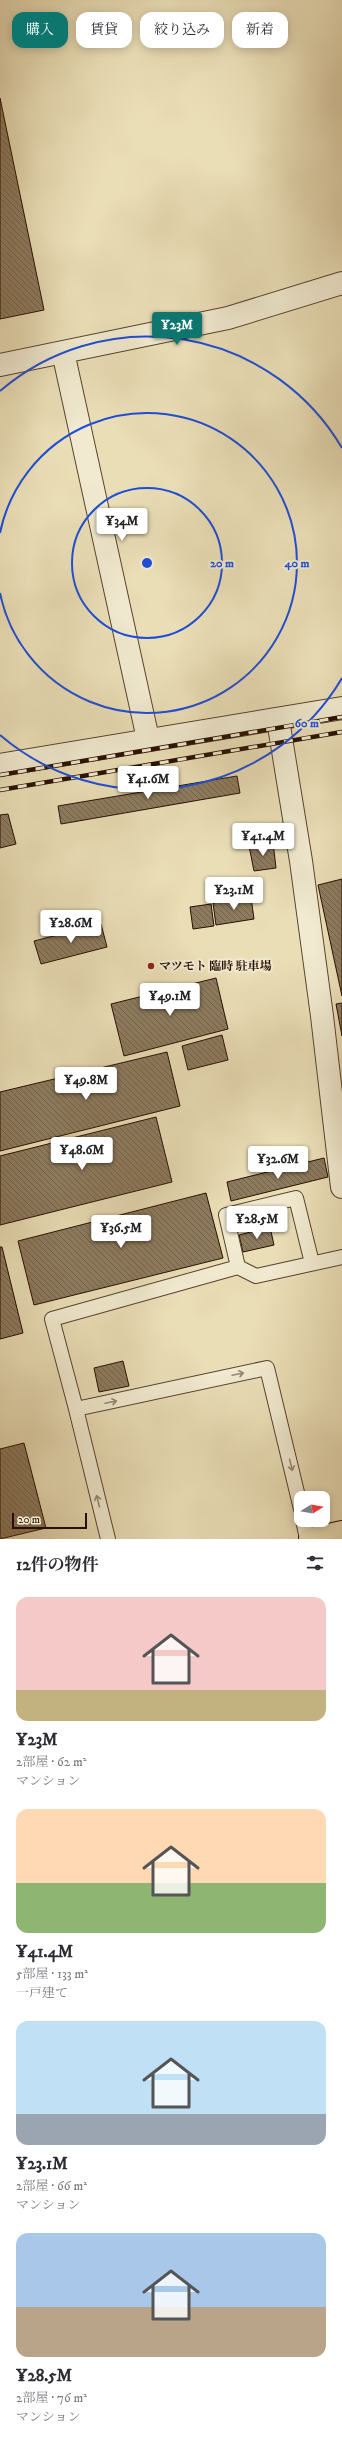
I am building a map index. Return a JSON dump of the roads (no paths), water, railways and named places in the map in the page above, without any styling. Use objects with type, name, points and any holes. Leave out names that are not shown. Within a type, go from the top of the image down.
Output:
[{"type":"highway","points":[[308,1539],[339,1535]]},
{"type":"street","points":[[0,365],[228,318],[342,283]]},
{"type":"street","points":[[63,352],[148,739]]},
{"type":"street","points":[[0,765],[148,739],[278,720],[342,708]]},
{"type":"street","points":[[278,720],[301,861],[320,1000],[342,1187]]},
{"type":"lane","points":[[238,1267],[226,1216],[296,1198],[312,1263]]},
{"type":"lane","points":[[108,1539],[52,1319],[238,1267],[256,1276],[342,1257]]},
{"type":"lane","points":[[76,1409],[267,1368],[297,1491]]},
{"type":"lane","points":[[305,1527],[308,1539]]},
{"type":"railway","points":[[0,775],[342,717]]},
{"type":"railway","points":[[0,790],[342,732]]},
{"type":"place","name":"マツモト 臨時 駐車場","points":[[151,966]]}]
